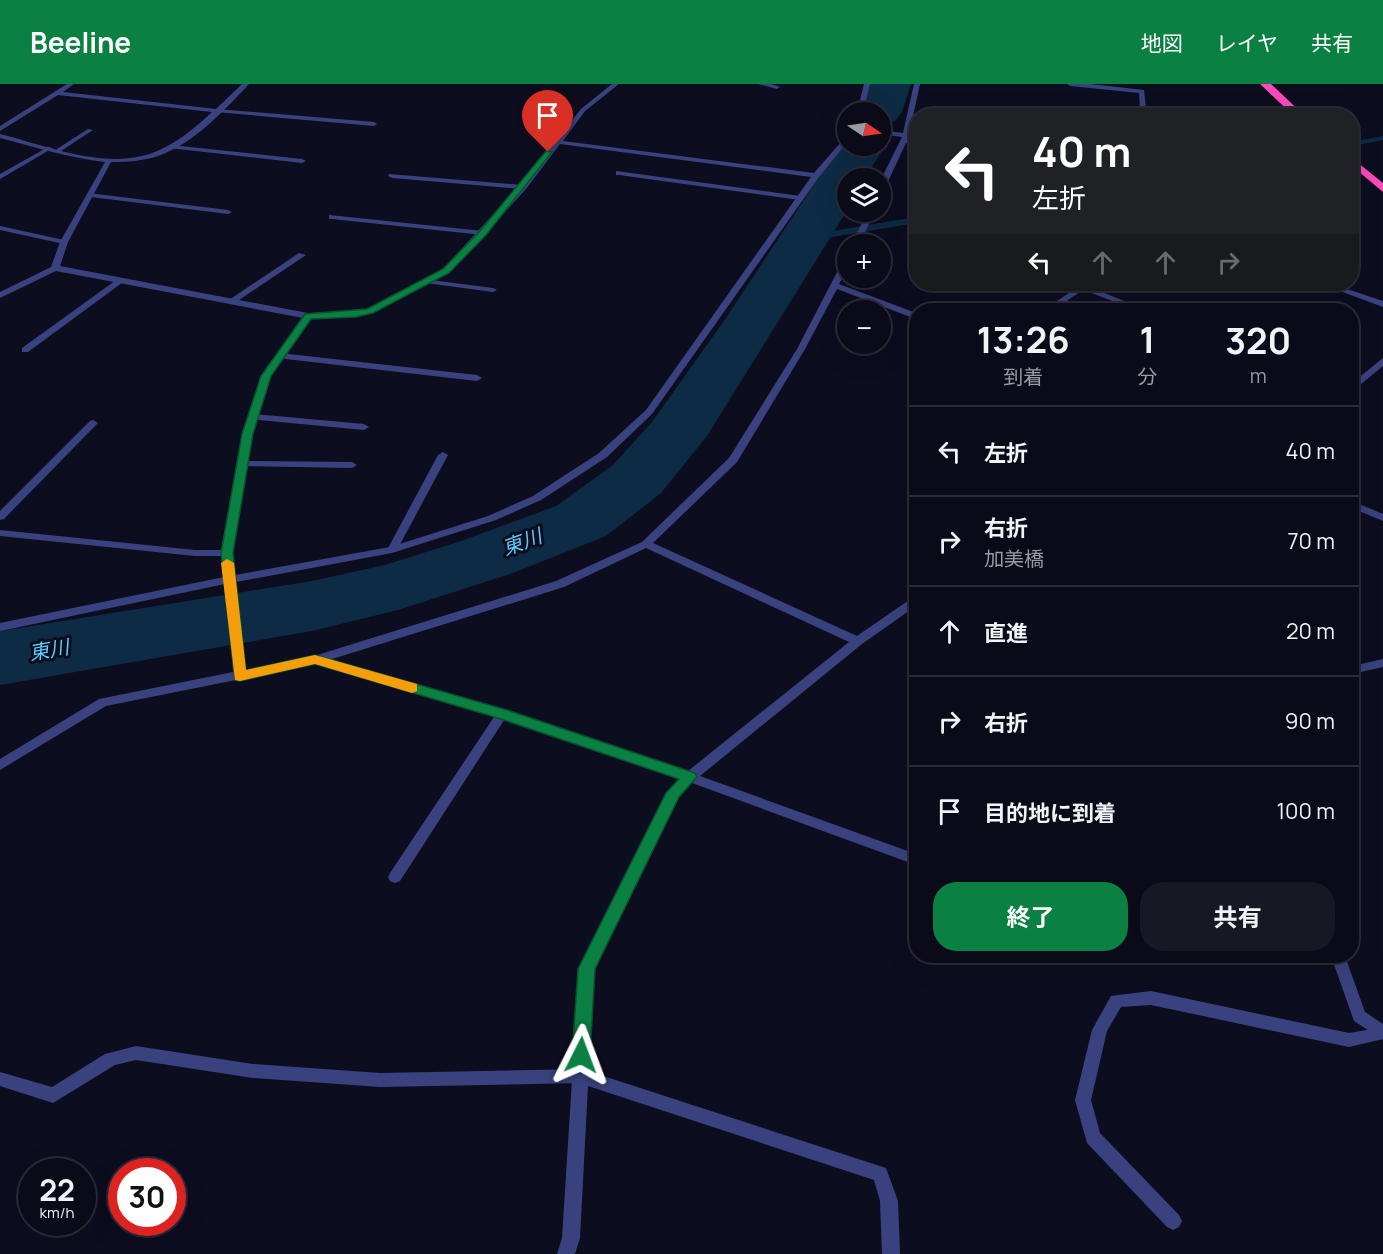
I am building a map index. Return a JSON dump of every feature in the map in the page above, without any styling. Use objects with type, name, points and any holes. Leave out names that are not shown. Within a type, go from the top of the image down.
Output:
[{"type":"highway","points":[[1264,84],[1291,108]]},
{"type":"highway","points":[[1359,167],[1383,189]]},
{"type":"street","points":[[0,128],[71,84]]},
{"type":"street","points":[[0,136],[108,162],[132,161],[171,147],[217,111],[246,84]]},
{"type":"street","points":[[0,295],[55,268],[308,316],[356,314],[370,311],[446,271],[483,233],[583,110],[616,84]]},
{"type":"street","points":[[761,84],[777,87]]},
{"type":"street","points":[[862,102],[867,84]]},
{"type":"street","points":[[912,108],[917,84]]},
{"type":"street","points":[[1070,84],[1142,91],[1143,108]]},
{"type":"street","points":[[58,93],[217,111],[374,124]]},
{"type":"street","points":[[890,168],[905,137],[909,119]]},
{"type":"street","points":[[59,150],[90,130]]},
{"type":"street","points":[[891,133],[909,140]]},
{"type":"street","points":[[557,142],[816,175]]},
{"type":"street","points":[[171,147],[302,160]]},
{"type":"street","points":[[0,177],[50,148]]},
{"type":"street","points":[[0,627],[230,586],[392,550],[492,518],[537,498],[603,455],[649,412],[816,175],[837,149]]},
{"type":"street","points":[[55,268],[64,242],[108,162]]},
{"type":"street","points":[[619,173],[800,198]]},
{"type":"street","points":[[392,176],[522,187]]},
{"type":"street","points":[[91,195],[228,212]]},
{"type":"street","points":[[332,217],[483,233]]},
{"type":"street","points":[[0,228],[64,242]]},
{"type":"street","points":[[232,300],[302,255]]},
{"type":"street","points":[[0,765],[103,702],[315,660],[560,584],[646,544],[733,460],[801,349],[837,279]]},
{"type":"street","points":[[25,350],[122,280]]},
{"type":"street","points":[[426,281],[493,290]]},
{"type":"street","points":[[834,285],[909,313]]},
{"type":"street","points":[[1058,303],[1076,291]]},
{"type":"street","points":[[1099,291],[1127,303]]},
{"type":"street","points":[[1345,291],[1383,304]]},
{"type":"street","points":[[240,676],[227,553],[243,464],[253,417],[266,376],[308,316]]},
{"type":"street","points":[[280,356],[477,378]]},
{"type":"street","points":[[1359,381],[1383,362]]},
{"type":"street","points":[[253,417],[364,427]]},
{"type":"street","points":[[0,517],[93,423]]},
{"type":"street","points":[[392,550],[443,455]]},
{"type":"street","points":[[243,464],[352,465]]},
{"type":"street","points":[[1359,507],[1383,518]]},
{"type":"street","points":[[0,533],[195,553],[227,553]]},
{"type":"street","points":[[646,544],[858,641]]},
{"type":"street","points":[[566,1254],[571,1238],[586,969],[673,793],[858,641],[909,606]]},
{"type":"street","points":[[315,660],[502,714],[690,777],[909,857]]},
{"type":"street","points":[[1359,668],[1383,663]]},
{"type":"street","points":[[395,877],[502,714]]},
{"type":"street","points":[[1340,963],[1359,1016],[1382,1033]]},
{"type":"street","points":[[1173,1221],[1093,1137],[1083,1100],[1100,1030],[1116,1000],[1151,998],[1349,1040],[1382,1033]]},
{"type":"street","points":[[0,1079],[53,1095],[111,1059],[136,1053],[253,1071],[380,1080],[580,1076],[880,1174],[889,1201],[891,1254]]},
{"type":"waterway","name":"東川","points":[[884,102],[890,84]]},
{"type":"waterway","points":[[1359,143],[1383,138]]},
{"type":"waterway","name":"東川","points":[[0,658],[312,606],[398,586],[487,557],[581,521],[637,479],[675,436],[752,321],[856,156]]},
{"type":"waterway","points":[[803,239],[909,221]]},
{"type":"slow traffic","points":[[227,563],[240,676],[315,660],[412,688]]},
{"type":"route","points":[[548,152],[483,233],[446,271],[370,311],[356,314],[308,316],[266,376],[248,434],[227,553],[228,580],[240,676],[315,660],[502,714],[690,777],[673,793],[586,969],[581,1055]]}]
